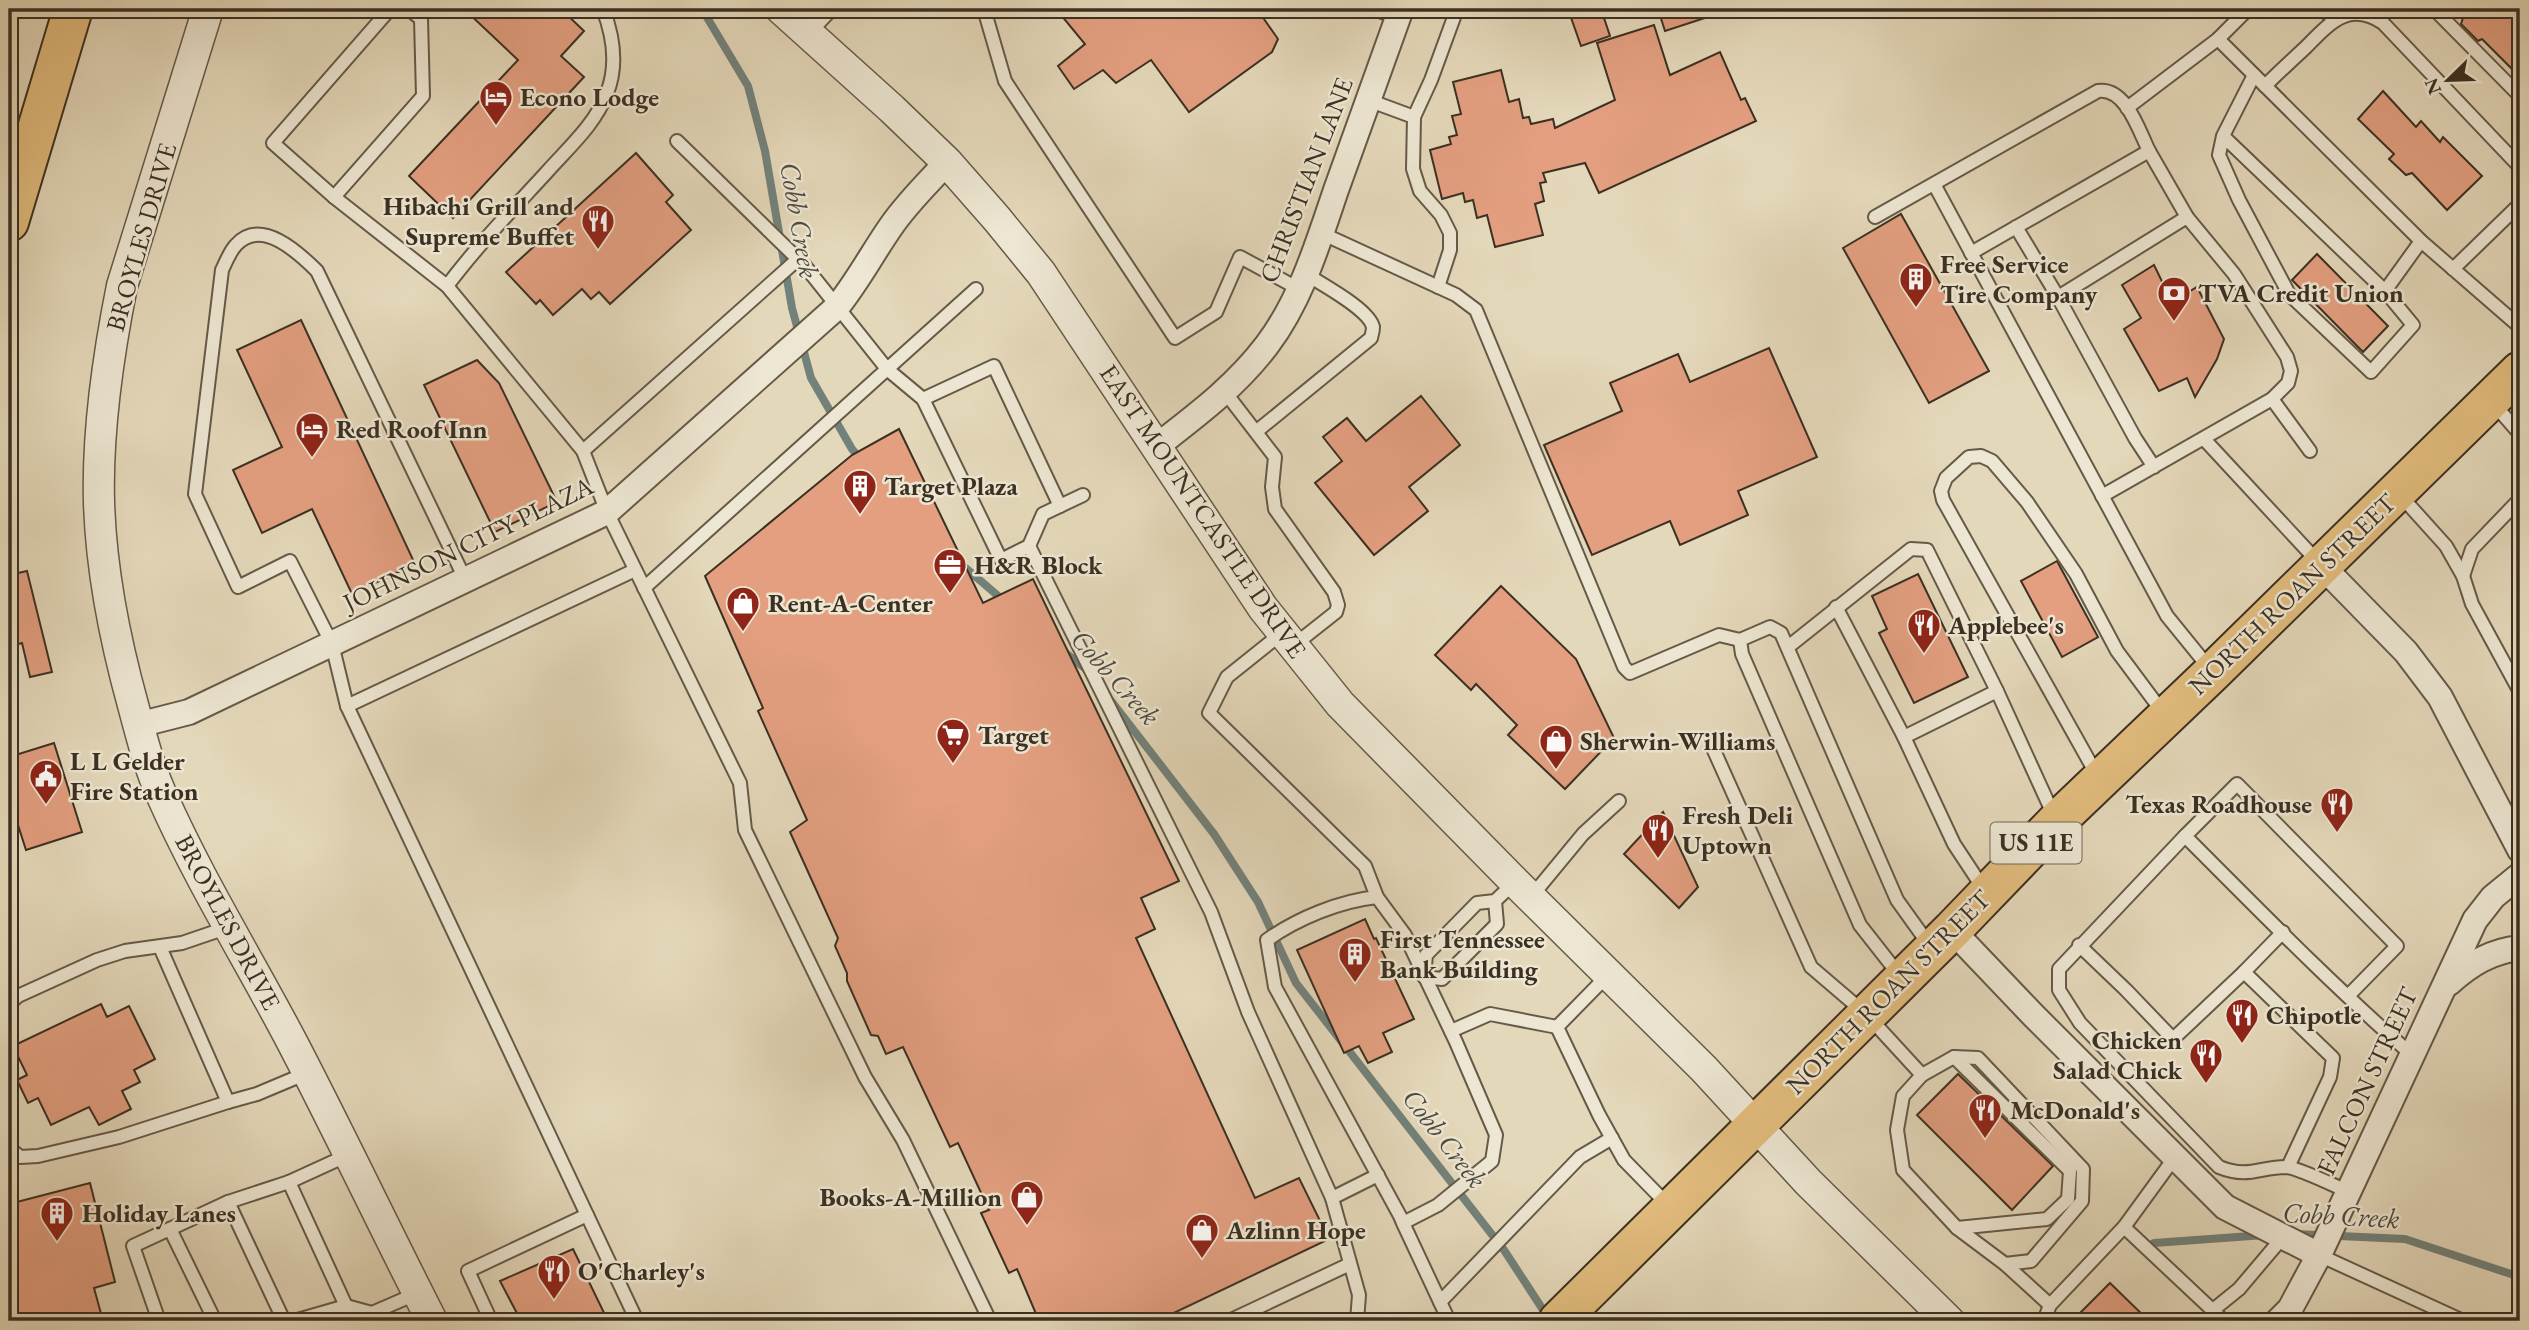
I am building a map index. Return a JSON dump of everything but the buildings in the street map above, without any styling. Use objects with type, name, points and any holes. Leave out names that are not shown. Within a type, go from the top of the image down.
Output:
[{"type":"main road","points":[[9,222],[73,9]]},
{"type":"main road","name":"NORTH ROAN STREET","points":[[1558,1321],[1987,895],[2057,821],[2322,566],[2520,370]]},
{"type":"street","name":"BROYLES DRIVE","points":[[208,9],[122,286],[106,388],[99,502],[104,562],[122,667],[160,793],[307,1073],[432,1321]]},
{"type":"street","name":"EAST MOUNTCASTLE DRIVE","points":[[781,9],[947,162],[1041,273],[1263,608],[1340,704],[1514,894],[1609,974],[1704,1069],[1808,1182],[1949,1321]]},
{"type":"street","name":"CHRISTIAN LANE","points":[[1157,446],[1242,377],[1268,344],[1302,281],[1368,100],[1391,12]]},
{"type":"street","name":"JOHNSON CITY PLAZA","points":[[138,725],[189,712],[607,512],[837,307],[858,280],[906,206],[947,162]]},
{"type":"street","points":[[2322,566],[2406,652],[2440,697],[2520,850]]},
{"type":"street","name":"FALCON STREET","points":[[2278,1321],[2290,1309],[2319,1255],[2475,920],[2493,897],[2520,875]]},
{"type":"street","points":[[1942,940],[2032,1015],[2225,1207],[2319,1255]]},
{"type":"street","points":[[2441,990],[2465,968],[2483,957],[2520,948]]},
{"type":"lane","points":[[390,9],[273,143],[334,197],[447,286],[583,451],[607,512],[740,783],[745,830],[865,1077],[909,1152],[990,1321]]},
{"type":"lane","points":[[334,197],[423,96],[421,19],[409,9]]},
{"type":"lane","points":[[447,286],[471,254],[595,119],[608,91],[614,65],[612,41],[603,9]]},
{"type":"lane","points":[[809,33],[832,9]]},
{"type":"lane","points":[[984,9],[1005,81],[1175,338],[1216,312],[1240,257],[1302,281],[1358,309],[1369,319],[1373,329],[1371,338],[1256,431]]},
{"type":"lane","points":[[1438,287],[1450,250],[1450,233],[1441,215],[1420,191],[1413,169],[1415,117],[1457,9]]},
{"type":"lane","points":[[2127,108],[2218,39],[2248,9]]},
{"type":"lane","points":[[2322,9],[2334,19]]},
{"type":"lane","points":[[2434,9],[2520,96]]},
{"type":"lane","points":[[2265,86],[2334,19],[2358,13],[2372,15],[2383,23],[2520,167]]},
{"type":"lane","points":[[2218,39],[2421,241],[2520,327]]},
{"type":"lane","points":[[2223,136],[2385,291],[2413,325],[2371,372],[2290,294],[2239,200],[2219,155],[2223,136],[2254,75]]},
{"type":"lane","points":[[1875,216],[2098,91],[2113,92],[2127,108],[2187,217],[2234,274],[2287,357],[2291,371],[2288,383],[2273,400],[2102,496]]},
{"type":"lane","points":[[1368,100],[1415,117]]},
{"type":"lane","points":[[677,141],[798,259],[887,369],[923,398],[1001,560],[1029,546],[1043,514],[1083,495]]},
{"type":"lane","points":[[1971,253],[2149,151]]},
{"type":"lane","points":[[1934,184],[2167,616],[2213,672]]},
{"type":"lane","points":[[2453,269],[2520,204]]},
{"type":"lane","points":[[2058,297],[2187,217]]},
{"type":"lane","points":[[2016,228],[2154,467]]},
{"type":"lane","points":[[1321,233],[1456,295],[1476,310],[1624,667],[1630,673],[1719,635],[1740,640],[1770,627],[1777,629],[1788,647],[1898,900],[1942,940]]},
{"type":"lane","points":[[466,581],[317,271],[293,248],[266,236],[249,236],[236,245],[222,270],[195,494],[238,587],[289,561],[332,644],[347,706],[637,1321]]},
{"type":"lane","points":[[2385,291],[2421,241]]},
{"type":"lane","points":[[583,451],[798,259]]},
{"type":"lane","points":[[644,588],[976,289]]},
{"type":"lane","points":[[923,398],[994,366],[1060,506]]},
{"type":"lane","points":[[1225,392],[1275,457],[1272,487],[1275,509],[1334,592],[1338,605],[1336,612],[1227,677],[1209,713],[1365,866],[1377,897],[1405,935],[1451,1031],[1496,1135],[1492,1161],[1438,1205],[1403,1223]]},
{"type":"lane","points":[[2273,400],[2310,452]]},
{"type":"lane","points":[[2490,400],[2520,434]]},
{"type":"lane","points":[[2204,439],[2322,566]]},
{"type":"lane","points":[[2101,781],[1943,500],[1941,491],[1946,478],[1969,457],[1981,456],[1992,461],[2026,502],[2076,574],[2117,651],[2166,717]]},
{"type":"lane","points":[[2397,492],[2446,546],[2463,576],[2472,604],[2520,692]]},
{"type":"lane","points":[[2463,576],[2472,549],[2520,499]]},
{"type":"lane","points":[[1029,546],[1211,912],[1248,1012],[1332,1198],[1359,1295],[1357,1321]]},
{"type":"lane","points":[[1788,647],[1911,549],[1927,551],[1997,691],[2057,821]]},
{"type":"lane","points":[[347,706],[635,570]]},
{"type":"lane","points":[[1836,607],[1904,737],[1954,844],[1987,895]]},
{"type":"lane","points":[[1740,640],[1742,654],[1860,925],[1902,979]]},
{"type":"lane","points":[[1904,737],[1997,691]]},
{"type":"lane","points":[[1712,746],[1811,967],[1866,1014],[1922,1075]]},
{"type":"lane","points":[[2348,996],[2397,946],[2237,784],[2059,969],[2059,990],[2080,1023],[2219,1167],[2233,1173],[2251,1174],[2288,1167],[2349,1192]]},
{"type":"lane","points":[[1424,977],[1442,978],[1497,924],[1514,894],[1619,801]]},
{"type":"lane","points":[[2185,836],[2411,1054]]},
{"type":"lane","points":[[1424,977],[1426,955],[1477,903],[1514,894]]},
{"type":"lane","points":[[1377,897],[1353,900],[1282,929],[1266,940],[1275,987],[1378,1175],[1449,1321]]},
{"type":"lane","points":[[9,1004],[18,996],[97,960],[125,951],[182,943],[230,927]]},
{"type":"lane","points":[[2079,946],[2126,989],[2173,1040],[2283,932]]},
{"type":"lane","points":[[160,947],[228,1102]]},
{"type":"lane","points":[[2244,972],[2333,1058],[2330,1077],[2288,1167]]},
{"type":"lane","points":[[1557,1027],[1609,974]]},
{"type":"lane","points":[[1451,1031],[1490,1014],[1557,1027]]},
{"type":"lane","points":[[1557,1027],[1624,1160],[1671,1208]]},
{"type":"lane","points":[[1954,1057],[2070,1171],[2068,1199],[2047,1219],[1956,1228]]},
{"type":"lane","points":[[2005,1264],[2031,1261],[2082,1201],[2083,1169],[1978,1058],[1954,1057],[1922,1075],[1903,1096],[1897,1130],[1903,1170],[1956,1228],[2005,1264],[2050,1305]]},
{"type":"lane","points":[[9,1148],[20,1157],[38,1156],[119,1137],[257,1094],[307,1073]]},
{"type":"lane","points":[[1440,1302],[1580,1157],[1612,1138]]},
{"type":"lane","points":[[159,1321],[133,1246],[228,1202],[289,1182],[348,1155]]},
{"type":"lane","points":[[2044,1321],[2050,1305],[2124,1227],[2175,1157]]},
{"type":"lane","points":[[1332,1198],[1378,1175]]},
{"type":"lane","points":[[289,1182],[346,1306]]},
{"type":"lane","points":[[228,1202],[284,1321]]},
{"type":"lane","points":[[491,1321],[468,1271],[587,1215]]},
{"type":"lane","points":[[2124,1227],[2224,1321]]},
{"type":"lane","points":[[170,1229],[215,1321]]},
{"type":"lane","points":[[2213,1310],[2239,1289],[2283,1237]]},
{"type":"lane","points":[[2319,1255],[2463,1321]]},
{"type":"lane","points":[[1229,1321],[1350,1264]]},
{"type":"lane","points":[[294,1321],[346,1306],[374,1317],[418,1293]]},
{"type":"waterway","name":"Cobb Creek","points":[[702,9],[748,86],[765,151],[792,308],[811,378],[852,449],[862,461]]},
{"type":"waterway","name":"Cobb Creek","points":[[961,564],[1004,601]]},
{"type":"waterway","name":"Cobb Creek","points":[[1062,650],[1087,670]]},
{"type":"waterway","name":"Cobb Creek","points":[[1108,697],[1214,834],[1258,902],[1296,983],[1504,1250],[1549,1319]]},
{"type":"waterway","name":"Cobb Creek","points":[[2295,1234],[2405,1239],[2520,1277]]},
{"type":"waterway","name":"Cobb Creek","points":[[2154,1243],[2265,1235]]},
{"type":"place","name":"Econo Lodge","points":[[496,127]]},
{"type":"place","name":"Hibachi Grill and Supreme Buffet","points":[[598,251]]},
{"type":"place","name":"Free Service Tire Company","points":[[1916,309]]},
{"type":"place","name":"TVA Credit Union","points":[[2174,323]]},
{"type":"place","name":"Red Roof Inn","points":[[312,459]]},
{"type":"place","name":"Target Plaza","points":[[860,516]]},
{"type":"place","name":"H&R Block","points":[[950,595]]},
{"type":"place","name":"Rent-A-Center","points":[[743,633]]},
{"type":"place","name":"Applebee's","points":[[1924,655]]},
{"type":"place","name":"Target","points":[[953,765]]},
{"type":"place","name":"Sherwin-Williams","points":[[1556,771]]},
{"type":"place","name":"L L Gelder Fire Station","points":[[46,806]]},
{"type":"place","name":"Texas Roadhouse","points":[[2337,834]]},
{"type":"place","name":"Fresh Deli Uptown","points":[[1658,860]]},
{"type":"place","name":"First Tennessee Bank Building","points":[[1355,984]]},
{"type":"place","name":"Chipotle","points":[[2242,1045]]},
{"type":"place","name":"Chicken Salad Chick","points":[[2206,1085]]},
{"type":"place","name":"McDonald's","points":[[1985,1140]]},
{"type":"place","name":"Books-A-Million","points":[[1027,1227]]},
{"type":"place","name":"Holiday Lanes","points":[[57,1243]]},
{"type":"place","name":"Azlinn Hope","points":[[1202,1260]]},
{"type":"place","name":"O'Charley's","points":[[554,1301]]}]
